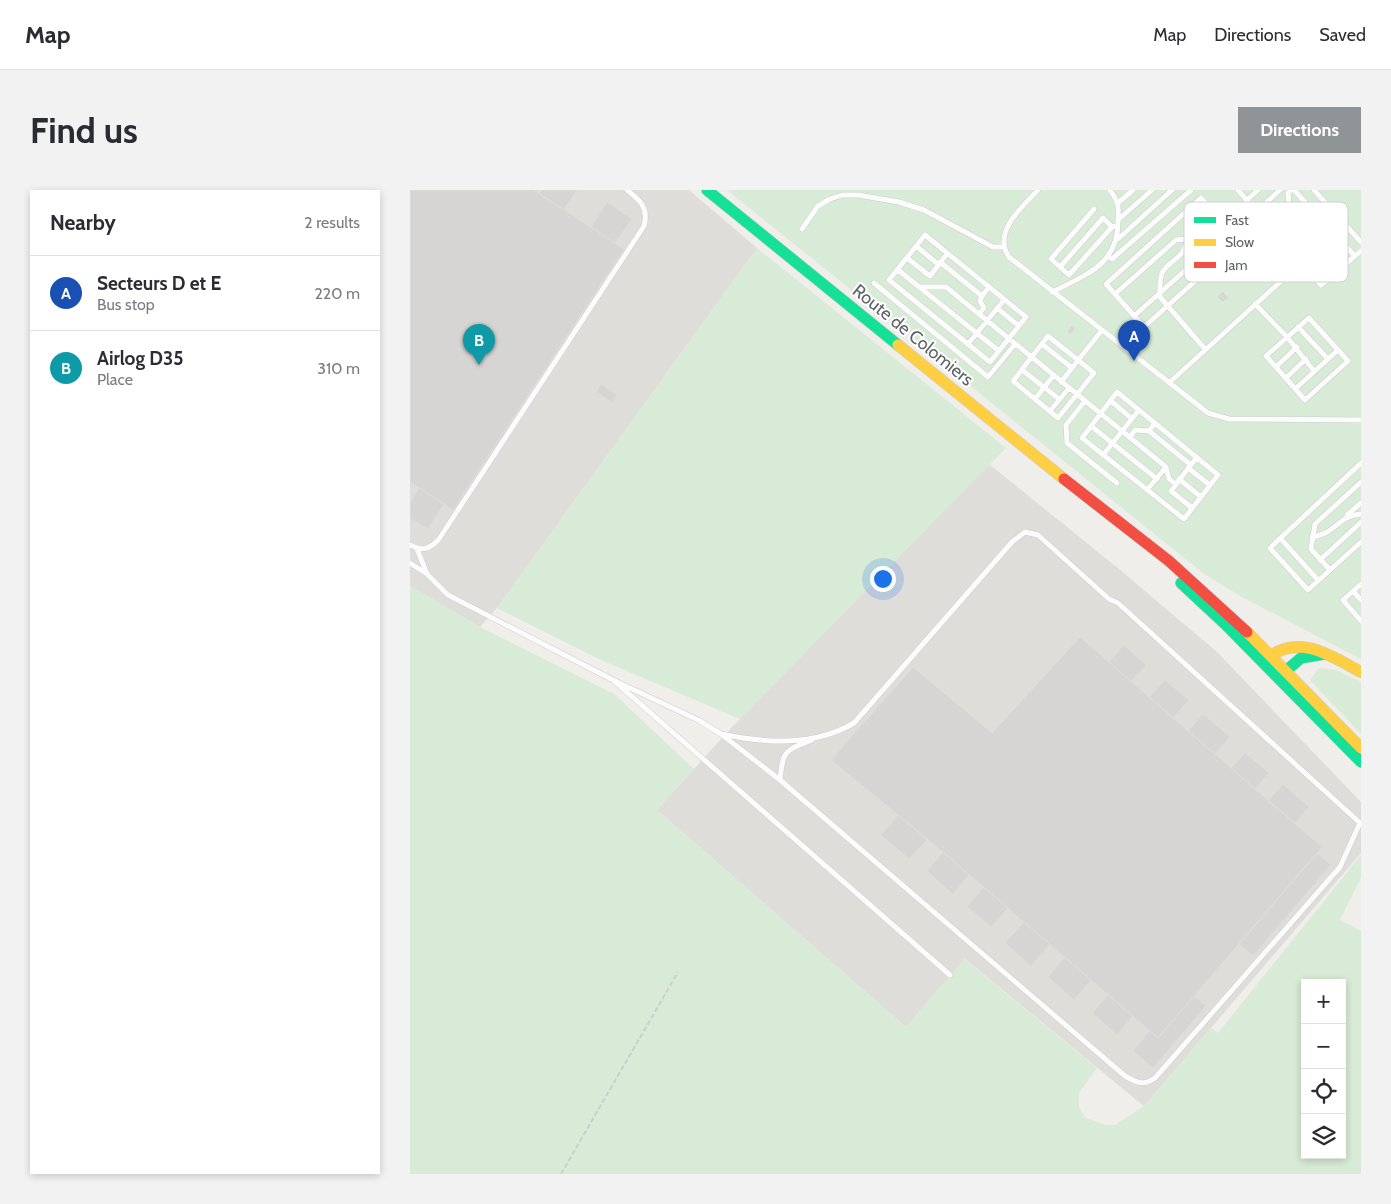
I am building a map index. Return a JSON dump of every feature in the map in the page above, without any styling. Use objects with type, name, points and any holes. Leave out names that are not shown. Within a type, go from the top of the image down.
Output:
[{"type":"main road","name":"Route de Colomiers","points":[[707,190],[1097,506],[1147,542],[1181,570],[1235,618],[1361,762]]},
{"type":"main road","points":[[1361,672],[1311,647],[1298,646],[1283,649],[1272,661],[1287,670],[1361,748]]},
{"type":"main road","points":[[1287,670],[1301,658],[1324,654]]},
{"type":"lane","points":[[410,545],[417,549],[425,550],[433,546],[439,539],[644,226],[647,216],[644,207],[627,190]]},
{"type":"lane","points":[[1038,190],[1013,216],[1008,225],[1004,247],[1009,258],[1208,413],[1229,419],[1361,420]]},
{"type":"lane","points":[[1119,202],[1133,190]]},
{"type":"lane","points":[[1094,210],[1051,259],[1069,275],[1112,226],[1118,223],[1152,190]]},
{"type":"lane","points":[[1052,292],[1094,270],[1109,257],[1118,239],[1172,190]]},
{"type":"lane","points":[[1109,257],[1112,259],[1191,190]]},
{"type":"lane","points":[[1238,190],[1246,201],[1258,190]]},
{"type":"lane","points":[[1267,202],[1280,190]]},
{"type":"lane","points":[[1289,202],[1288,193],[1292,190],[1303,202]]},
{"type":"lane","points":[[1314,190],[1325,202]]},
{"type":"lane","points":[[1112,191],[1119,202],[1118,239]]},
{"type":"lane","points":[[802,229],[818,206],[842,195],[858,195],[899,202],[924,210],[994,247],[1004,247]]},
{"type":"lane","points":[[1184,213],[1106,284],[1144,327],[1194,282]]},
{"type":"lane","points":[[1060,267],[1103,218],[1112,226]]},
{"type":"lane","points":[[1348,228],[1361,242]]},
{"type":"lane","points":[[925,236],[947,254],[1026,317],[990,362],[889,280],[925,236]]},
{"type":"lane","points":[[1115,294],[1176,240],[1184,239]]},
{"type":"lane","points":[[916,246],[982,296]]},
{"type":"lane","points":[[1348,249],[1355,256]]},
{"type":"lane","points":[[1348,262],[1361,251]]},
{"type":"lane","points":[[1184,253],[1162,272],[1160,298],[1205,349]]},
{"type":"lane","points":[[930,276],[947,254]]},
{"type":"lane","points":[[907,258],[930,276],[934,299]]},
{"type":"lane","points":[[898,270],[999,351]]},
{"type":"lane","points":[[1134,316],[1184,272]]},
{"type":"lane","points":[[1170,382],[1280,282]]},
{"type":"lane","points":[[874,283],[988,377],[1014,344]]},
{"type":"lane","points":[[919,287],[931,285],[946,287],[1166,466],[1169,479],[1178,482],[1201,497]]},
{"type":"lane","points":[[979,314],[984,308],[980,301],[989,287]]},
{"type":"lane","points":[[968,344],[1004,300]]},
{"type":"lane","points":[[1255,304],[1297,347],[1314,372]]},
{"type":"lane","points":[[997,308],[1019,326]]},
{"type":"lane","points":[[1309,318],[1348,361],[1305,400],[1266,356],[1288,337],[1309,318]]},
{"type":"lane","points":[[1298,327],[1328,359]]},
{"type":"lane","points":[[1061,382],[1102,330]]},
{"type":"lane","points":[[1048,336],[1078,360],[1094,373],[1058,418],[1013,381],[1048,336]]},
{"type":"lane","points":[[1042,344],[1072,368]]},
{"type":"lane","points":[[1276,367],[1297,347]]},
{"type":"lane","points":[[1295,388],[1338,350]]},
{"type":"lane","points":[[1286,378],[1306,359]]},
{"type":"lane","points":[[1022,370],[1059,400]]},
{"type":"lane","points":[[1035,399],[1054,375]]},
{"type":"lane","points":[[1050,411],[1068,388]]},
{"type":"lane","points":[[1117,392],[1139,410],[1218,474],[1184,519],[1082,438],[1117,392]]},
{"type":"lane","points":[[1111,400],[1132,418]]},
{"type":"lane","points":[[1085,401],[1066,425],[1067,443],[1117,483]]},
{"type":"lane","points":[[1103,455],[1139,410]]},
{"type":"lane","points":[[1149,431],[1155,423]]},
{"type":"lane","points":[[1091,426],[1157,479]]},
{"type":"lane","points":[[1130,437],[1136,430],[1149,431],[1210,485]]},
{"type":"lane","points":[[1192,508],[1171,491],[1197,457]]},
{"type":"lane","points":[[1361,463],[1270,548],[1308,590],[1361,542]]},
{"type":"lane","points":[[1148,490],[1166,466]]},
{"type":"lane","points":[[1330,570],[1311,549],[1316,524],[1361,482]]},
{"type":"lane","points":[[1312,537],[1326,535],[1361,503]]},
{"type":"lane","points":[[1347,516],[1361,514]]},
{"type":"lane","points":[[1320,560],[1361,522]]},
{"type":"lane","points":[[410,563],[427,574],[448,595],[613,680],[698,720],[721,734],[780,780],[1126,1076],[1138,1083],[1148,1083],[1156,1078],[1340,867],[1361,822],[1118,603],[1109,599],[1038,535],[1026,532],[1012,542],[854,723],[841,731],[817,738],[788,750],[782,759],[780,780]]},
{"type":"lane","points":[[1280,538],[1318,580]]},
{"type":"lane","points":[[417,549],[427,574]]},
{"type":"lane","points":[[1361,584],[1342,600],[1361,621]]},
{"type":"lane","points":[[1352,591],[1361,600]]},
{"type":"lane","points":[[613,680],[950,975]]},
{"type":"lane","points":[[721,734],[759,741],[817,738]]},
{"type":"path","points":[[562,1174],[678,972]]},
{"type":"shaded area","points":[[410,190],[689,190],[757,248],[497,608],[480,627],[410,586]]},
{"type":"shaded area","points":[[989,464],[1119,569],[1217,652],[1361,802],[1361,853],[1144,1106],[965,959],[906,1027],[657,810],[731,728]]},
{"type":"green space","points":[[727,190],[1361,190],[1361,659],[1242,597],[1203,573]]},
{"type":"green space","points":[[757,248],[1006,448],[740,719],[601,660],[497,608]]},
{"type":"green space","points":[[410,586],[480,627],[614,694],[694,769],[657,810],[906,1027],[964,959],[1097,1068],[1079,1093],[1079,1108],[1086,1118],[1106,1125],[1115,1125],[1144,1106],[1211,1028],[1218,1033],[1361,855],[1361,878],[1340,920],[1361,931],[1361,1174],[410,1174]]},
{"type":"green space","points":[[1319,668],[1336,670],[1361,682],[1361,734],[1310,680]]},
{"type":"building","points":[[410,190],[534,190],[624,249],[453,510],[410,482]]},
{"type":"building","points":[[542,190],[577,190],[564,210],[539,194]]},
{"type":"building","points":[[607,202],[632,219],[615,243],[591,227]]},
{"type":"building","points":[[1223,292],[1228,298],[1225,300],[1220,294]]},
{"type":"building","points":[[1220,294],[1225,300],[1223,302],[1218,297]]},
{"type":"building","points":[[1072,326],[1075,328],[1070,334],[1068,331]]},
{"type":"building","points":[[601,384],[617,395],[612,402],[596,392]]},
{"type":"building","points":[[419,488],[444,504],[428,529],[410,518],[410,502]]},
{"type":"building","points":[[1080,637],[1322,847],[1158,1038],[943,852],[831,760],[913,667],[992,733]]},
{"type":"building","points":[[1124,645],[1146,665],[1131,682],[1109,662]]},
{"type":"building","points":[[1165,680],[1189,700],[1173,718],[1149,697]]},
{"type":"building","points":[[1203,714],[1230,737],[1215,754],[1188,731]]},
{"type":"building","points":[[1245,753],[1269,773],[1255,789],[1231,768]]},
{"type":"building","points":[[1283,784],[1309,807],[1295,823],[1268,801]]},
{"type":"building","points":[[898,815],[927,840],[909,859],[881,835]]},
{"type":"building","points":[[943,852],[969,875],[953,894],[927,871]]},
{"type":"building","points":[[1317,853],[1331,865],[1253,956],[1239,944]]},
{"type":"building","points":[[984,887],[1008,908],[991,927],[967,906]]},
{"type":"building","points":[[1024,922],[1050,944],[1031,966],[1005,943]]},
{"type":"building","points":[[1065,957],[1091,980],[1074,1000],[1048,977]]},
{"type":"building","points":[[1108,995],[1133,1016],[1117,1035],[1092,1013]]},
{"type":"building","points":[[1194,996],[1206,1006],[1153,1068],[1133,1051],[1150,1031],[1158,1038]]},
{"type":"traffic: fast","points":[[707,190],[898,345]]},
{"type":"traffic: fast","points":[[1181,583],[1225,624],[1361,762]]},
{"type":"traffic: fast","points":[[1277,669],[1287,670],[1301,658],[1324,654]]},
{"type":"traffic: slow","points":[[898,345],[1064,479]]},
{"type":"traffic: slow","points":[[1247,632],[1361,748]]},
{"type":"traffic: slow","points":[[1272,655],[1283,649],[1295,647],[1317,650],[1361,672]]},
{"type":"traffic: jam","points":[[1064,479],[1169,561],[1247,632]]},
{"type":"place","name":"Secteurs D et E","points":[[1134,361]]},
{"type":"place","name":"Airlog D35","points":[[479,365]]}]
